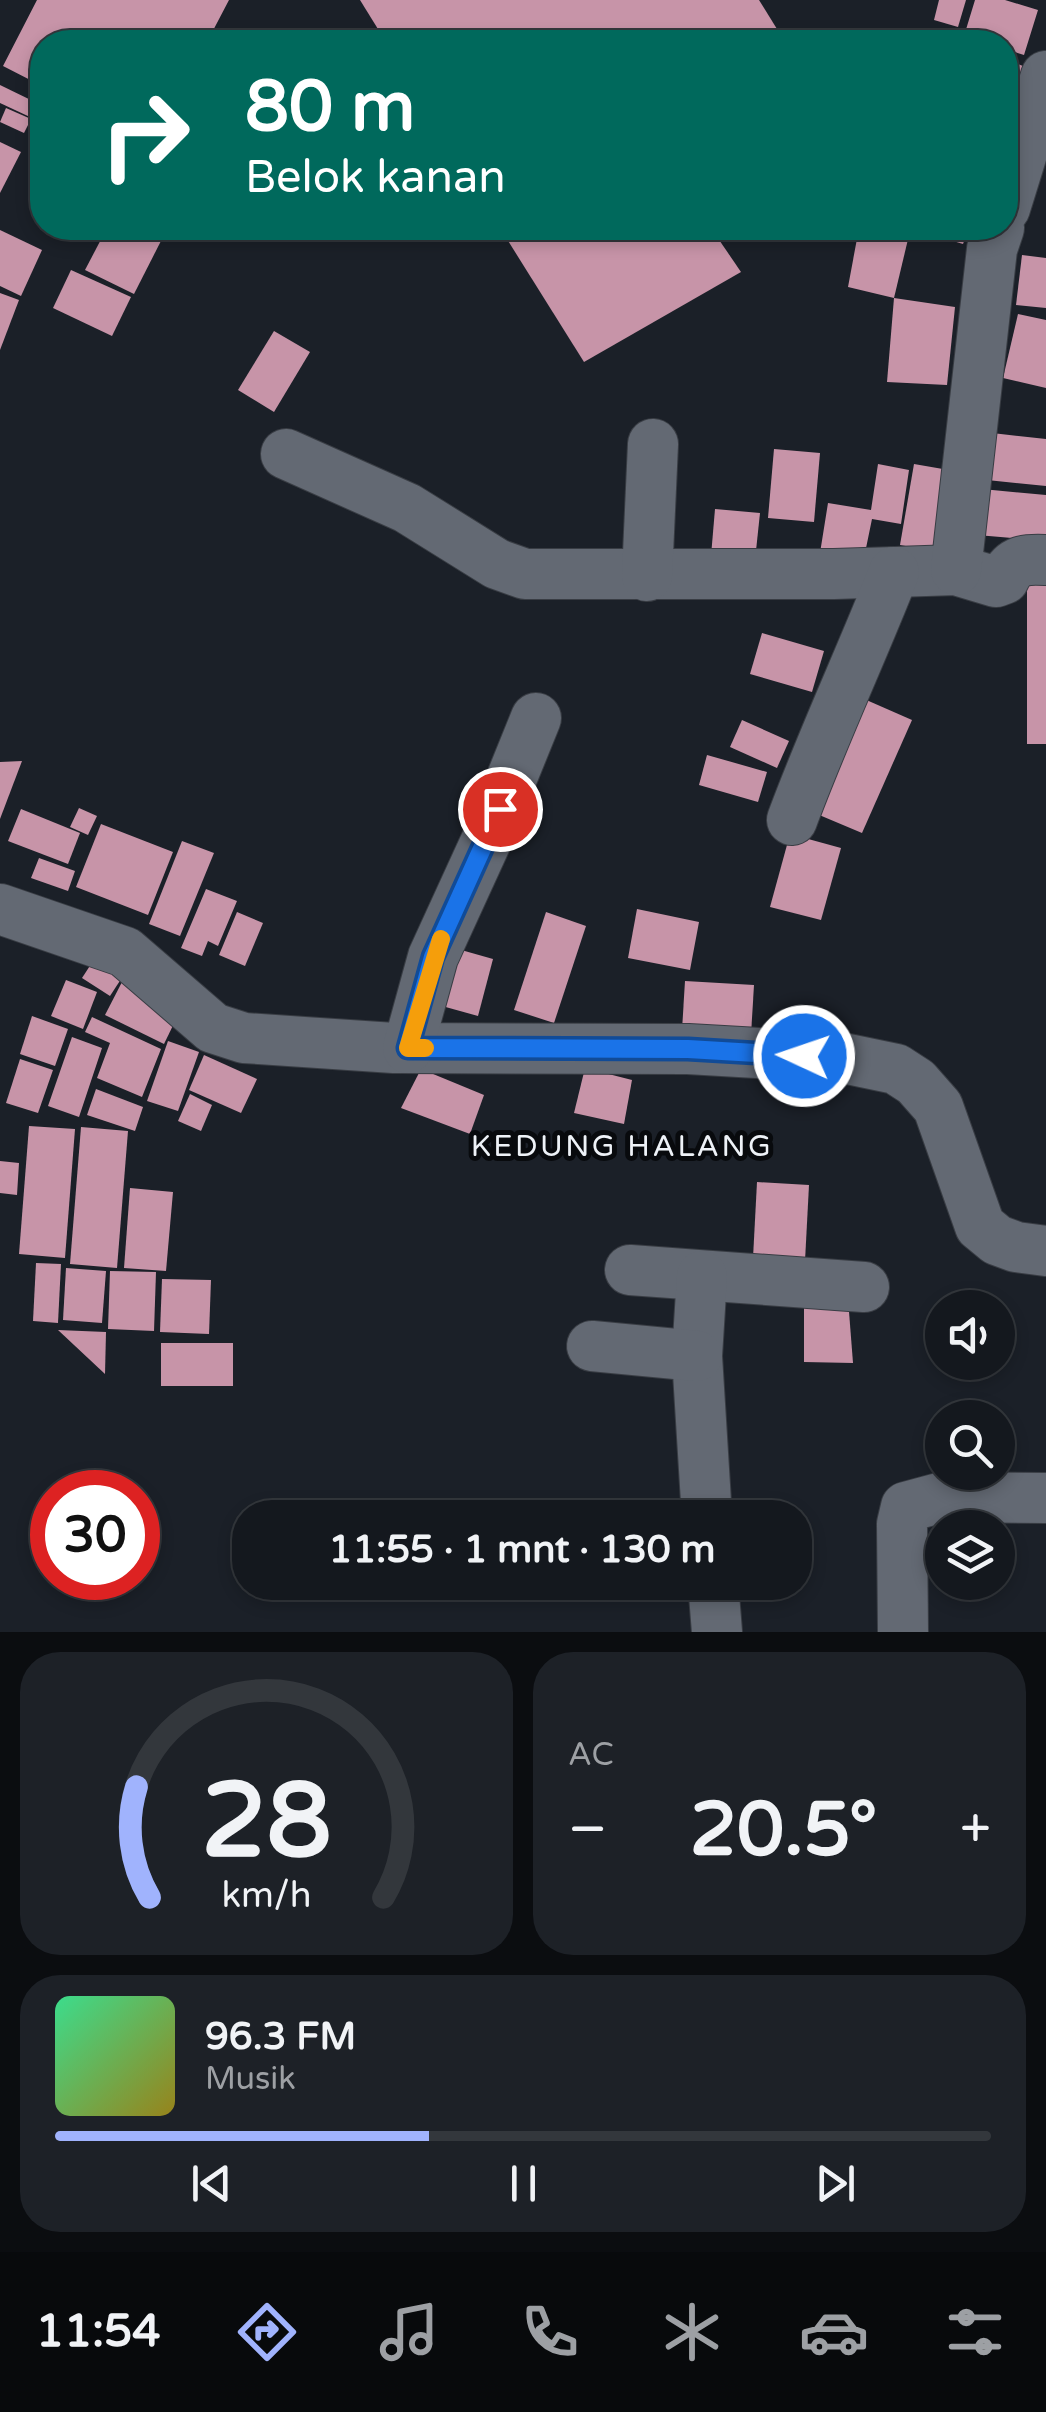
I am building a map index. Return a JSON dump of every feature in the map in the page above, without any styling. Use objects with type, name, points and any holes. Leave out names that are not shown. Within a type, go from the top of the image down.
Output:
[{"type":"street","points":[[1018,166],[1046,76]]},
{"type":"street","points":[[956,570],[995,240]]},
{"type":"street","points":[[647,576],[653,444]]},
{"type":"street","points":[[286,454],[407,508],[510,570],[525,574],[647,576],[956,570],[996,582],[1004,579],[1016,562],[1046,560]]},
{"type":"street","points":[[792,820],[894,572]]},
{"type":"street","points":[[408,1048],[433,957],[488,839],[536,718]]},
{"type":"street","points":[[0,910],[125,952],[213,1028],[275,1042],[408,1048],[688,1049],[843,1058],[896,1069],[916,1082],[938,1107],[980,1226],[997,1240],[1046,1252]]},
{"type":"street","points":[[630,1270],[864,1287]]},
{"type":"street","points":[[702,1276],[697,1356],[707,1500]]},
{"type":"street","points":[[592,1346],[697,1356]]},
{"type":"street","points":[[903,1632],[902,1524],[906,1506],[944,1497],[1046,1498]]},
{"type":"street","points":[[714,1600],[717,1632]]},
{"type":"building","points":[[37,0],[229,0],[213,30],[30,30],[30,80],[3,66]]},
{"type":"building","points":[[360,0],[759,0],[778,30],[379,30]]},
{"type":"building","points":[[939,0],[966,0],[958,27],[934,20]]},
{"type":"building","points":[[975,0],[1005,0],[1038,10],[1024,55],[1018,53],[1018,30],[966,30]]},
{"type":"building","points":[[0,85],[30,100],[30,117],[0,103]]},
{"type":"building","points":[[6,108],[30,119],[24,133],[0,122]]},
{"type":"building","points":[[0,142],[21,152],[0,193]]},
{"type":"building","points":[[0,230],[42,250],[21,296],[0,286]]},
{"type":"building","points":[[101,240],[161,240],[134,294],[85,270]]},
{"type":"building","points":[[508,240],[719,240],[741,272],[584,362]]},
{"type":"building","points":[[857,240],[908,240],[894,298],[848,287]]},
{"type":"building","points":[[1022,255],[1046,258],[1046,308],[1016,305]]},
{"type":"building","points":[[71,270],[131,297],[112,336],[53,308]]},
{"type":"building","points":[[0,293],[19,300],[0,350]]},
{"type":"building","points":[[894,298],[955,307],[947,385],[887,382]]},
{"type":"building","points":[[1018,314],[1046,320],[1046,388],[1003,378]]},
{"type":"building","points":[[274,331],[310,352],[274,412],[238,390]]},
{"type":"building","points":[[992,433],[1046,439],[1046,486],[987,480]]},
{"type":"building","points":[[774,449],[820,453],[814,522],[768,518]]},
{"type":"building","points":[[878,464],[909,470],[901,524],[872,519],[865,553],[820,553],[828,503],[871,510]]},
{"type":"building","points":[[914,464],[966,473],[952,554],[900,545]]},
{"type":"building","points":[[982,489],[1046,495],[1046,541],[977,535]]},
{"type":"building","points":[[715,509],[760,513],[755,560],[711,556]]},
{"type":"building","points":[[1046,562],[1046,744],[1027,744],[1027,579]]},
{"type":"building","points":[[762,633],[824,651],[812,692],[750,674]]},
{"type":"building","points":[[855,695],[912,720],[862,833],[805,809]]},
{"type":"building","points":[[742,720],[789,741],[777,768],[730,747]]},
{"type":"building","points":[[707,755],[767,772],[758,802],[699,785]]},
{"type":"building","points":[[22,761],[0,819],[0,762]]},
{"type":"building","points":[[79,808],[97,816],[88,835],[70,827]]},
{"type":"building","points":[[21,809],[80,833],[68,864],[8,841]]},
{"type":"building","points":[[101,824],[173,852],[148,915],[76,887]]},
{"type":"building","points":[[790,834],[841,848],[821,920],[770,907]]},
{"type":"building","points":[[182,841],[214,853],[180,936],[149,924]]},
{"type":"building","points":[[39,858],[75,871],[68,891],[31,878]]},
{"type":"building","points":[[206,889],[237,901],[218,946],[208,941],[202,956],[181,948]]},
{"type":"building","points":[[637,909],[699,922],[690,970],[628,958]]},
{"type":"building","points":[[237,912],[263,923],[245,966],[219,955]]},
{"type":"building","points":[[546,912],[586,926],[554,1023],[514,1010]]},
{"type":"building","points":[[440,944],[493,959],[478,1016],[424,1001]]},
{"type":"building","points":[[97,955],[125,973],[110,996],[82,978]]},
{"type":"building","points":[[66,980],[97,992],[83,1029],[51,1016]]},
{"type":"building","points":[[685,981],[754,985],[751,1035],[682,1030]]},
{"type":"building","points":[[122,982],[180,1011],[164,1044],[105,1015]]},
{"type":"building","points":[[32,1016],[68,1029],[55,1066],[20,1054]]},
{"type":"building","points":[[92,1017],[161,1049],[142,1097],[97,1078],[110,1043],[85,1032]]},
{"type":"building","points":[[72,1037],[102,1048],[79,1117],[48,1106]]},
{"type":"building","points":[[168,1041],[199,1052],[178,1111],[147,1101]]},
{"type":"building","points":[[204,1055],[257,1079],[241,1113],[189,1090]]},
{"type":"building","points":[[20,1059],[53,1070],[38,1113],[6,1103]]},
{"type":"building","points":[[585,1068],[632,1080],[624,1124],[574,1113]]},
{"type":"building","points":[[421,1069],[484,1095],[470,1134],[401,1108]]},
{"type":"building","points":[[96,1089],[143,1107],[135,1131],[87,1115]]},
{"type":"building","points":[[190,1094],[212,1105],[201,1131],[178,1121]]},
{"type":"building","points":[[29,1126],[75,1129],[65,1258],[19,1254]]},
{"type":"building","points":[[81,1127],[128,1131],[117,1268],[70,1264]]},
{"type":"building","points":[[0,1161],[19,1163],[17,1195],[0,1193]]},
{"type":"building","points":[[757,1182],[809,1185],[805,1261],[753,1258]]},
{"type":"building","points":[[130,1188],[173,1192],[166,1271],[124,1268]]},
{"type":"building","points":[[36,1263],[61,1264],[58,1323],[33,1321]]},
{"type":"building","points":[[66,1268],[106,1271],[102,1323],[63,1320]]},
{"type":"building","points":[[110,1271],[156,1272],[154,1331],[108,1329]]},
{"type":"building","points":[[162,1279],[211,1280],[209,1334],[160,1332]]},
{"type":"building","points":[[848,1299],[853,1363],[804,1362],[804,1300]]},
{"type":"building","points":[[58,1330],[106,1332],[105,1374]]},
{"type":"building","points":[[161,1343],[233,1343],[233,1386],[161,1386]]},
{"type":"slow traffic","points":[[425,1048],[408,1048],[441,939]]},
{"type":"district","name":"KEDUNG HALANG","points":[[622,1146]]},
{"type":"route","points":[[500,809],[433,957],[408,1048],[688,1049],[804,1056]]}]
